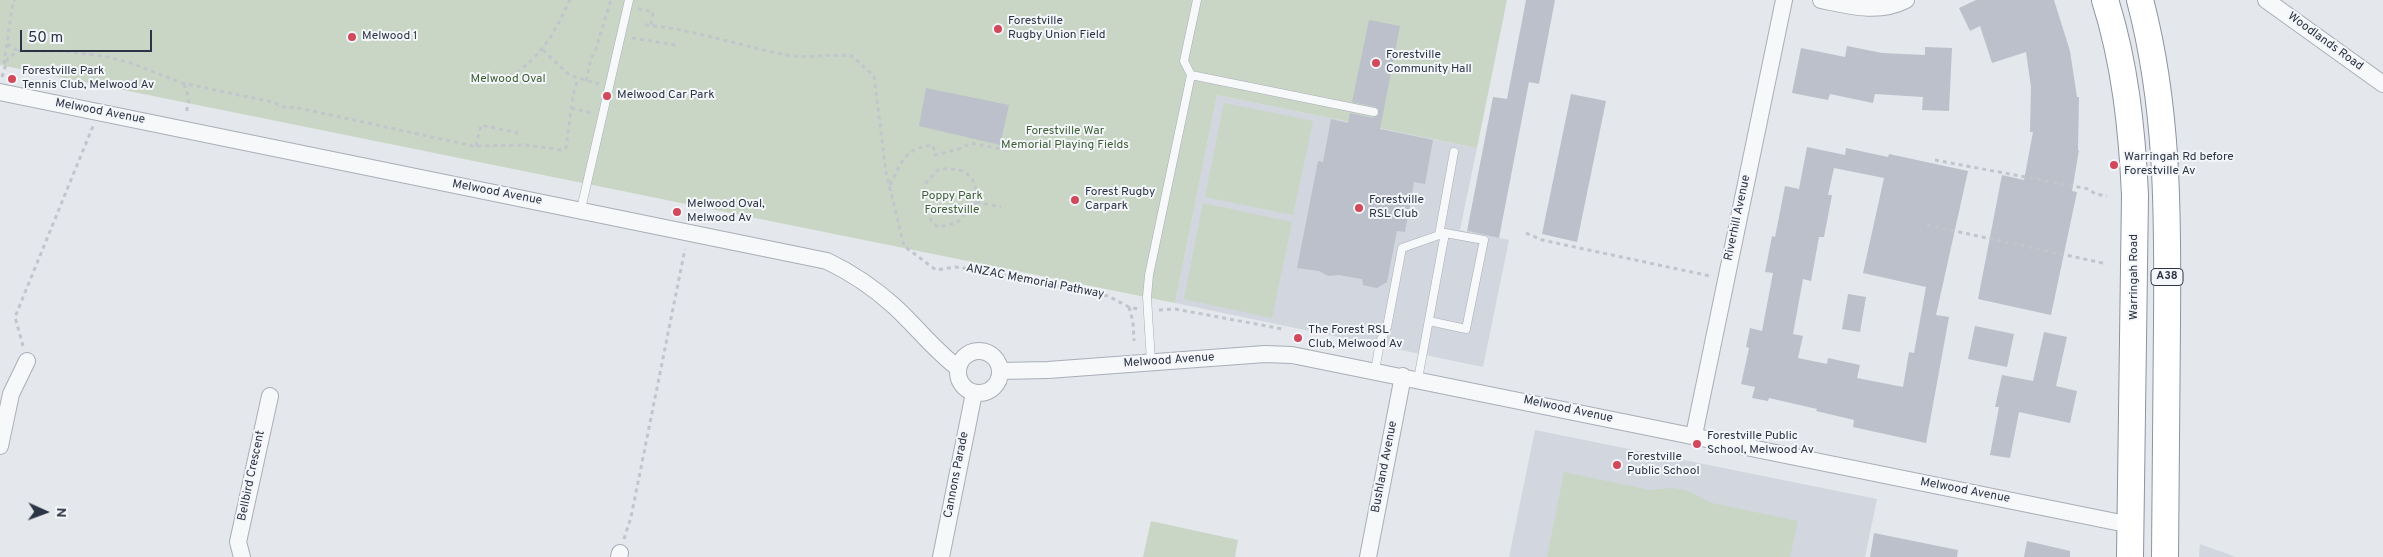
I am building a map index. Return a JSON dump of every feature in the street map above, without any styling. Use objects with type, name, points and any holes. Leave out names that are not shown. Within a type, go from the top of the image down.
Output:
[{"type":"highway","name":"Warringah Road","points":[[2105,0],[2125,82],[2132,139],[2135,195],[2130,557]]},
{"type":"highway","name":"A38","points":[[2140,0],[2150,36],[2160,93],[2165,147],[2168,219],[2165,557]]},
{"type":"street","name":"Riverhill Avenue","points":[[1694,435],[1784,0]]},
{"type":"street","points":[[1821,0],[1869,8],[1886,7],[1906,0]]},
{"type":"street","name":"Woodlands Road","points":[[2266,0],[2383,84]]},
{"type":"street","name":"Melwood Avenue","points":[[1,86],[100,111],[183,129],[581,209],[827,261],[854,274],[894,306],[943,356],[958,368]]},
{"type":"street","points":[[977,351],[990,355],[999,365],[1000,372],[992,389],[981,393],[974,393],[963,387],[958,368],[965,356],[977,351]]},
{"type":"street","name":"Melwood Avenue","points":[[1000,372],[1278,353],[1694,435],[2131,525]]},
{"type":"street","points":[[0,446],[11,394],[27,361]]},
{"type":"street","name":"Bushland Avenue","points":[[1368,557],[1410,378]]},
{"type":"street","name":"Cannons Parade","points":[[940,557],[974,393]]},
{"type":"street","name":"Bellbird Crescent","points":[[242,557],[238,542],[270,396]]},
{"type":"lane","points":[[581,209],[629,0]]},
{"type":"lane","points":[[1151,362],[1148,310],[1150,275],[1191,75],[1184,61],[1197,0]]},
{"type":"lane","points":[[1191,75],[1374,112]]},
{"type":"lane","points":[[1410,378],[1429,321],[1454,152]]},
{"type":"lane","points":[[1375,371],[1380,342],[1387,327],[1402,248],[1442,234],[1484,240],[1466,328],[1429,321]]},
{"type":"path","points":[[1,86],[13,1],[15,0]]},
{"type":"path","points":[[510,77],[526,66],[543,50],[570,0]]},
{"type":"path","points":[[586,81],[591,58],[595,52],[611,0]]},
{"type":"path","points":[[640,0],[638,9],[653,12],[651,25]]},
{"type":"path","name":"ANZAC Memorial Pathway","points":[[645,25],[710,35],[732,44],[790,55],[852,56],[874,76],[886,172],[904,246],[936,270],[955,267],[972,269],[1108,296],[1129,307],[1148,310],[1175,309],[1283,330]]},
{"type":"path","points":[[621,36],[676,45]]},
{"type":"path","points":[[7,44],[18,51],[63,51],[108,57],[131,63],[184,84],[272,102],[287,108],[294,107],[476,146],[526,145],[561,150],[566,148],[571,108],[578,79]]},
{"type":"path","points":[[543,50],[569,75],[578,79],[610,86]]},
{"type":"path","points":[[3,72],[8,58],[18,51]]},
{"type":"path","points":[[183,129],[189,98],[184,84]]},
{"type":"path","points":[[571,108],[603,115]]},
{"type":"path","points":[[27,361],[15,317],[100,111]]},
{"type":"path","points":[[476,146],[481,125],[518,133]]},
{"type":"path","points":[[890,186],[903,157],[925,146],[933,145],[935,155],[959,149],[972,143],[1011,151]]},
{"type":"path","points":[[1935,160],[2089,189],[2095,194],[2107,196]]},
{"type":"path","points":[[956,168],[969,175],[974,181],[977,188],[976,202],[957,223],[938,226],[927,218],[924,210],[925,184],[939,169],[956,168]]},
{"type":"path","points":[[976,202],[1001,208]]},
{"type":"path","points":[[1927,225],[2106,264]]},
{"type":"path","points":[[620,555],[631,517],[688,231]]},
{"type":"path","points":[[1526,233],[1542,240],[1725,280]]},
{"type":"path","points":[[1129,307],[1133,322],[1134,341]]},
{"type":"shaded area","name":"Forestville RSL Club","points":[[1217,95],[1477,148],[1460,230],[1509,240],[1483,367],[1175,303]]},
{"type":"shaded area","name":"Forestville Public School","points":[[1535,430],[1877,499],[1865,557],[1509,557]]},
{"type":"shaded area","points":[[2200,544],[2236,557],[2199,557]]},
{"type":"green space","name":"Forestville War Memorial Playing Fields","points":[[0,0],[1507,0],[1477,148],[1217,95],[1175,303],[0,65]]},
{"type":"green space","points":[[1224,103],[1313,121],[1293,215],[1205,197]]},
{"type":"green space","points":[[1203,203],[1292,222],[1272,318],[1184,299]]},
{"type":"green space","points":[[1564,472],[1650,490],[1672,488],[1686,490],[1712,503],[1798,521],[1790,557],[1547,557]]},
{"type":"green space","points":[[1151,521],[1238,540],[1235,557],[1143,557]]},
{"type":"building","points":[[1526,0],[1555,0],[1539,84],[1529,82],[1499,238],[1467,231],[1493,97],[1507,99]]},
{"type":"building","points":[[1976,0],[2054,0],[2070,51],[2077,97],[2079,97],[2079,150],[2072,191],[2077,192],[2051,315],[1978,299],[2002,175],[2024,180],[2033,132],[2030,132],[2031,87],[2026,52],[1992,63],[1980,26],[1970,31],[1959,8]]},
{"type":"building","name":"Forestville RSL Club","points":[[1369,20],[1400,26],[1380,129],[1433,140],[1425,184],[1414,182],[1405,232],[1397,231],[1387,282],[1377,288],[1363,285],[1362,279],[1339,275],[1328,276],[1319,271],[1297,268],[1318,161],[1323,162],[1331,119],[1348,123],[1350,113],[1373,118],[1379,114],[1376,107],[1352,102]]},
{"type":"building","points":[[1847,46],[1882,53],[1925,55],[1925,47],[1952,48],[1949,111],[1922,110],[1923,97],[1875,94],[1873,103],[1830,94],[1828,100],[1792,93],[1801,48],[1845,57]]},
{"type":"building","points":[[926,88],[1009,105],[1000,145],[919,126]]},
{"type":"building","points":[[1571,94],[1606,101],[1577,242],[1542,234]]},
{"type":"building","points":[[1807,147],[1845,155],[1846,148],[1888,157],[1889,154],[1968,171],[1936,315],[1949,317],[1926,443],[1853,427],[1854,420],[1816,411],[1817,409],[1769,398],[1768,401],[1752,398],[1755,387],[1741,384],[1749,348],[1746,347],[1750,328],[1762,331],[1773,273],[1765,272],[1772,236],[1775,237],[1785,186],[1799,189]],"holes":[[[1834,168],[1884,178],[1863,273],[1926,287],[1914,353],[1909,352],[1903,387],[1857,378],[1860,365],[1828,358],[1827,364],[1798,358],[1803,336],[1793,334],[1803,279],[1811,281],[1819,237],[1824,237],[1832,195],[1828,195]]]},
{"type":"building","points":[[1848,294],[1866,297],[1860,332],[1842,329]]},
{"type":"building","points":[[1975,326],[2014,334],[2007,367],[1968,359]]},
{"type":"building","points":[[2044,332],[2067,337],[2056,386],[2077,391],[2070,423],[2019,412],[2010,458],[1990,455],[1999,407],[1995,407],[2002,375],[2033,381]]},
{"type":"building","points":[[1874,533],[1958,550],[1957,557],[1870,557]]},
{"type":"building","points":[[2027,541],[2070,551],[2070,557],[2024,557]]},
{"type":"place","name":"Forestville Rugby Union Field","points":[[998,29]]},
{"type":"place","name":"Melwood 1","points":[[352,37]]},
{"type":"place","name":"Forestville Community Hall","points":[[1376,63]]},
{"type":"place","name":"Forestville Park Tennis Club, Melwood Av","points":[[12,79]]},
{"type":"place","name":"Melwood Car Park","points":[[607,96]]},
{"type":"place","name":"Warringah Rd before Forestville Av","points":[[2114,165]]},
{"type":"place","name":"Forest Rugby Carpark","points":[[1075,200]]},
{"type":"place","name":"Forestville RSL Club","points":[[1359,208]]},
{"type":"place","name":"Melwood Oval, Melwood Av","points":[[677,212]]},
{"type":"place","name":"The Forest RSL Club, Melwood Av","points":[[1298,338]]},
{"type":"place","name":"Forestville Public School, Melwood Av","points":[[1697,444]]},
{"type":"place","name":"Forestville Public School","points":[[1617,465]]},
{"type":"park label","name":"Melwood Oval","points":[[508,80]]},
{"type":"park label","name":"Poppy Park Forestville","points":[[952,204]]}]
